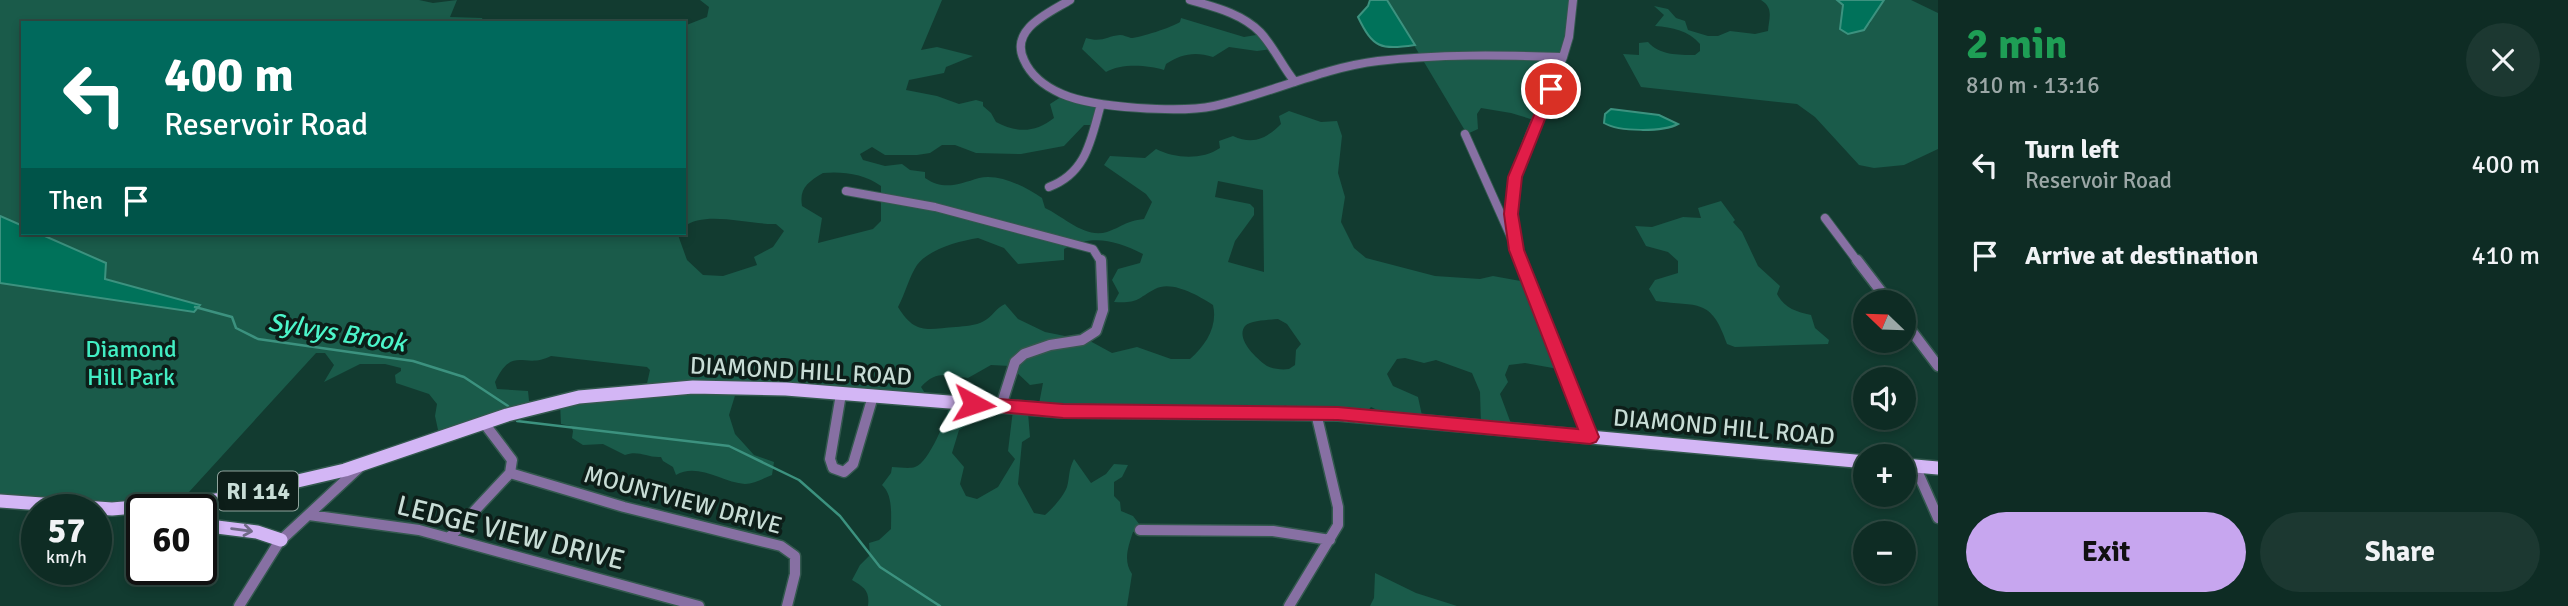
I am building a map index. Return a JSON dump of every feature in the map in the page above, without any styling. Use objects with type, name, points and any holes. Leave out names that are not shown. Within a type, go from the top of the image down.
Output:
[{"type":"main road","name":"DIAMOND HILL ROAD","points":[[112,509],[216,500],[275,488],[363,464],[512,414],[579,397],[654,388],[749,387],[1077,412],[1316,413],[1385,417],[1853,461]]},
{"type":"main road","points":[[1916,466],[1938,468]]},
{"type":"main road","name":"DIAMOND HILL ROAD","points":[[0,501],[21,502]]},
{"type":"main road","points":[[112,509],[126,512]]},
{"type":"main road","points":[[217,527],[257,532],[281,540]]},
{"type":"street","points":[[1070,0],[1029,26],[1021,40],[1021,54],[1028,69],[1042,83],[1063,95],[1101,104],[1181,109],[1203,107],[1346,66],[1379,61],[1479,54],[1563,57]]},
{"type":"street","points":[[1190,0],[1228,12],[1254,27],[1268,42],[1295,82]]},
{"type":"street","points":[[1516,250],[1511,214],[1515,177],[1563,57],[1569,37],[1573,0]]},
{"type":"street","points":[[1049,187],[1066,182],[1079,170],[1101,104]]},
{"type":"street","points":[[1465,134],[1516,250],[1590,437]]},
{"type":"street","points":[[846,191],[935,207],[1093,249],[1101,258],[1103,310],[1096,331],[1082,340],[1050,345],[1024,354],[1015,362],[1001,406]]},
{"type":"street","points":[[1825,218],[1880,290]]},
{"type":"street","points":[[1916,337],[1938,366]]},
{"type":"street","points":[[841,394],[830,459],[833,468],[844,472],[853,464],[873,396]]},
{"type":"street","points":[[1289,606],[1338,525],[1338,507],[1316,413]]},
{"type":"street","points":[[450,537],[510,473],[512,460],[484,423]]},
{"type":"street","points":[[239,606],[281,540],[349,481],[363,464]]},
{"type":"street","name":"MOUNTVIEW DRIVE","points":[[510,473],[624,507],[781,546],[794,556],[795,574],[788,606]]},
{"type":"street","points":[[1916,478],[1938,518]]},
{"type":"street","name":"LEDGE VIEW DRIVE","points":[[309,515],[387,524],[450,537],[699,606]]},
{"type":"street","points":[[1140,530],[1273,531],[1330,540]]},
{"type":"green space","name":"Diamond Hill Park","points":[[0,0],[419,0],[433,3],[457,0],[450,17],[482,18],[483,21],[21,21],[21,235],[678,235],[687,260],[703,275],[723,276],[757,265],[754,257],[773,247],[784,231],[776,224],[715,219],[693,222],[686,226],[686,25],[707,17],[709,7],[700,0],[942,0],[921,50],[937,47],[973,56],[946,67],[944,73],[909,80],[906,90],[937,96],[959,104],[976,100],[983,102],[983,106],[996,122],[1019,130],[1040,127],[1054,118],[1050,104],[1064,95],[1102,105],[1096,125],[1084,125],[1064,146],[1021,154],[976,153],[955,145],[942,145],[930,153],[885,155],[872,147],[860,154],[863,160],[885,166],[902,164],[910,170],[925,172],[925,178],[932,182],[945,185],[987,177],[1004,179],[1042,198],[1045,208],[1074,226],[1099,233],[1144,219],[1152,202],[1146,194],[1104,165],[1110,156],[1145,158],[1156,149],[1180,156],[1205,155],[1220,148],[1219,141],[1233,136],[1247,140],[1264,137],[1281,124],[1279,116],[1289,111],[1321,122],[1337,121],[1342,136],[1338,173],[1345,197],[1341,222],[1354,248],[1366,258],[1435,276],[1480,279],[1493,276],[1531,283],[1564,370],[1525,363],[1509,365],[1505,375],[1508,382],[1500,394],[1513,429],[1481,425],[1480,392],[1472,373],[1436,360],[1424,363],[1405,358],[1397,359],[1387,374],[1393,386],[1418,397],[1423,420],[1394,418],[1371,407],[1364,415],[1295,413],[1285,405],[1277,413],[1038,409],[1043,383],[1030,385],[1010,366],[991,365],[968,378],[942,375],[932,378],[921,387],[930,401],[737,389],[729,415],[735,434],[754,455],[774,462],[772,475],[745,484],[701,472],[676,475],[673,467],[661,457],[635,453],[625,455],[603,444],[583,445],[572,438],[571,426],[561,424],[560,403],[646,388],[650,370],[647,367],[551,356],[542,360],[514,361],[501,371],[495,382],[497,389],[528,391],[530,410],[440,439],[435,416],[437,404],[429,394],[396,383],[395,375],[401,368],[385,364],[360,364],[324,382],[334,365],[325,353],[316,353],[189,492],[126,494],[126,507],[112,506],[112,494],[21,494],[21,501],[0,500]],"holes":[[[823,173],[861,176],[881,186],[881,221],[873,229],[818,243],[822,218],[802,206],[803,190]],[[1218,181],[1263,190],[1264,272],[1228,262],[1235,241],[1254,215],[1254,208],[1250,204],[1215,197]],[[978,238],[1004,248],[1018,264],[1064,260],[1064,249],[1084,241],[1123,245],[1143,254],[1140,263],[1118,269],[1112,280],[1119,293],[1114,302],[1133,301],[1162,287],[1177,288],[1213,305],[1212,328],[1206,341],[1190,359],[1171,359],[1137,347],[1112,353],[1090,341],[1045,332],[1018,319],[1005,304],[981,323],[929,329],[910,322],[898,307],[917,265],[929,254]],[[1278,319],[1287,324],[1301,344],[1296,350],[1295,365],[1289,369],[1267,366],[1245,343],[1245,326],[1256,321]]]},
{"type":"green space","points":[[1387,0],[1571,0],[1566,50],[1537,121],[1481,108],[1477,114],[1478,129],[1467,134]]},
{"type":"green space","points":[[1761,0],[1837,0],[1843,5],[1840,29],[1870,24],[1872,15],[1884,0],[1911,0],[1938,13],[1938,149],[1904,165],[1874,168],[1859,165],[1815,117],[1797,104],[1641,87],[1623,54],[1639,55],[1639,43],[1648,42],[1658,50],[1676,54],[1695,55],[1700,51],[1700,44],[1685,33],[1655,26],[1664,15],[1654,6],[1668,9],[1676,18],[1685,21],[1688,30],[1708,36],[1718,36],[1730,31],[1755,34],[1768,31],[1769,10]]},
{"type":"green space","points":[[1181,18],[1244,37],[1262,34],[1272,49],[1257,51],[1229,47],[1213,57],[1194,54],[1177,58],[1166,64],[1164,70],[1135,66],[1119,67],[1106,72],[1082,49],[1086,38],[1100,40],[1120,35],[1135,38],[1171,27],[1180,22]]},
{"type":"green space","points":[[1721,201],[1742,232],[1758,266],[1780,286],[1777,294],[1780,299],[1791,309],[1811,315],[1815,328],[1829,340],[1828,344],[1735,347],[1727,344],[1709,311],[1693,305],[1656,301],[1649,289],[1655,280],[1678,273],[1678,261],[1668,252],[1646,246],[1635,226],[1652,227],[1683,217],[1701,218],[1698,208]]},
{"type":"green space","points":[[950,402],[975,408],[972,422],[959,430],[952,453],[964,467],[960,484],[966,496],[977,499],[998,487],[1015,459],[1008,451],[1013,410],[1028,413],[1030,437],[1022,442],[1018,484],[1034,513],[1045,515],[1060,498],[1067,487],[1074,459],[1091,483],[1106,474],[1114,464],[1128,465],[1122,477],[1114,482],[1114,496],[1120,502],[1121,511],[1133,516],[1143,529],[1133,532],[1128,548],[1127,559],[1132,574],[1127,606],[868,606],[865,590],[852,580],[860,565],[870,555],[869,543],[879,540],[891,529],[890,499],[882,485],[892,467],[915,467],[926,457],[942,428]]},
{"type":"green space","points":[[1375,573],[1416,593],[1457,606],[1370,606],[1374,598]]},
{"type":"shaded area","points":[[1370,0],[1387,0],[1415,45],[1386,47],[1373,41],[1358,17]]},
{"type":"shaded area","points":[[1837,0],[1884,0],[1864,30],[1848,34],[1840,29],[1843,5]]},
{"type":"shaded area","points":[[1611,109],[1659,115],[1678,124],[1652,130],[1611,126],[1604,123],[1605,114]]},
{"type":"shaded area","name":"Sylvys Brook","points":[[0,216],[21,225],[21,235],[43,235],[106,263],[105,279],[200,305],[194,312],[0,283]]},
{"type":"waterway","name":"Sylvys Brook","points":[[195,307],[232,317],[236,328],[258,339],[413,361],[464,377],[508,406]]},
{"type":"waterway","name":"Sylvys Brook","points":[[517,421],[729,446],[799,480],[840,516],[880,567],[940,606]]},
{"type":"route","points":[[974,404],[1063,411],[1338,414],[1590,437],[1516,250],[1511,214],[1515,177],[1551,89]]}]
